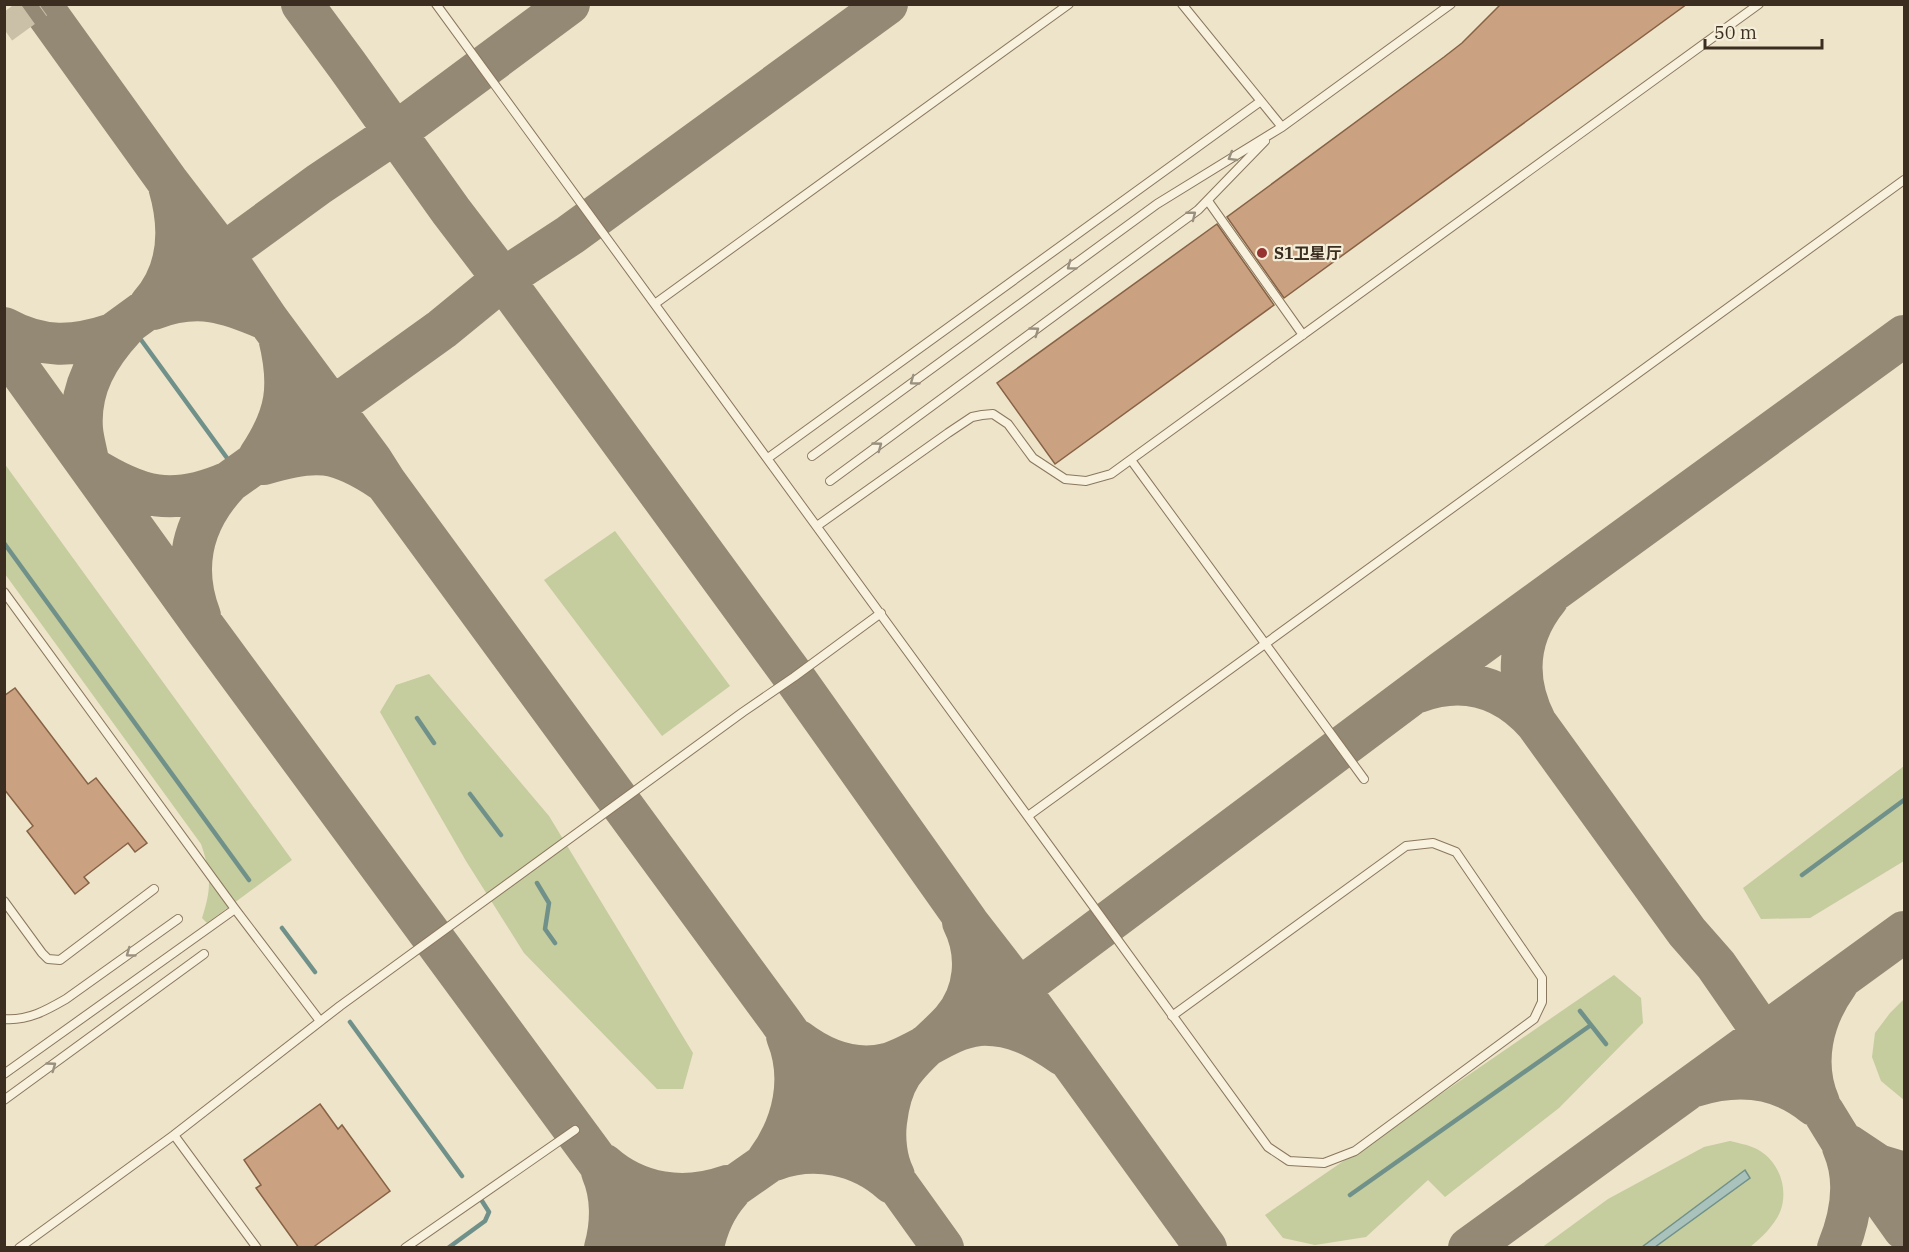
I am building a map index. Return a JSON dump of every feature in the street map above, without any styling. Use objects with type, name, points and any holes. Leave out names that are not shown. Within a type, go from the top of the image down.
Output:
[{"type":"lane","points":[[436,4],[656,303],[1172,1016],[1268,1147],[1289,1161],[1324,1163],[1355,1151],[1534,1019],[1542,1002],[1542,978],[1456,852],[1433,843],[1406,846],[1172,1016]]},
{"type":"lane","points":[[656,303],[1069,4]]},
{"type":"lane","points":[[1182,4],[1282,127]]},
{"type":"lane","points":[[812,456],[1157,204],[1282,127],[1451,4]]},
{"type":"lane","points":[[817,526],[948,433],[972,417],[982,415],[993,414],[1008,424],[1033,458],[1065,479],[1086,481],[1111,474],[1759,4]]},
{"type":"lane","points":[[768,458],[1261,101]]},
{"type":"lane","points":[[830,481],[1162,238],[1208,201],[1245,161],[1282,127]]},
{"type":"lane","points":[[1028,816],[1905,180]]},
{"type":"lane","points":[[1208,201],[1303,335]]},
{"type":"lane","points":[[1131,460],[1364,779]]},
{"type":"lane","points":[[4,592],[235,909],[320,1021]]},
{"type":"lane","points":[[19,1248],[174,1135],[320,1021],[881,613]]},
{"type":"lane","points":[[4,901],[42,954],[48,959],[60,960],[154,889]]},
{"type":"lane","points":[[4,1074],[235,909]]},
{"type":"lane","points":[[4,1019],[31,1017],[48,1010],[178,919]]},
{"type":"lane","points":[[4,1100],[204,954]]},
{"type":"lane","points":[[405,1248],[575,1130]]},
{"type":"lane","points":[[174,1135],[257,1248]]},
{"type":"green space","points":[[4,463],[292,860],[207,923],[202,918],[209,881],[201,844],[5,574]]},
{"type":"green space","points":[[615,531],[730,686],[662,736],[544,580]]},
{"type":"green space","points":[[429,674],[549,816],[693,1053],[683,1089],[657,1089],[524,953],[466,861],[380,712],[396,685]]},
{"type":"green space","points":[[1904,766],[1904,861],[1810,918],[1761,919],[1743,888]]},
{"type":"green space","points":[[1614,975],[1641,998],[1643,1023],[1559,1108],[1445,1197],[1428,1180],[1366,1237],[1315,1245],[1283,1238],[1265,1215]]},
{"type":"green space","points":[[1904,999],[1904,1100],[1881,1081],[1872,1057],[1875,1033]]},
{"type":"green space","points":[[1730,1141],[1761,1151],[1774,1165],[1782,1183],[1783,1202],[1780,1212],[1767,1231],[1750,1247],[1541,1248],[1608,1199],[1704,1147]]},
{"type":"water","points":[[1745,1170],[1750,1178],[1655,1247],[1642,1247]]},
{"type":"building","name":"S1卫星厅","points":[[1501,4],[1687,4],[1284,298],[1227,217],[1444,57],[1462,43]]},
{"type":"building","points":[[1217,224],[1274,305],[1055,464],[997,383]]},
{"type":"building","points":[[15,688],[88,784],[96,778],[147,843],[135,852],[128,843],[84,877],[89,883],[75,894],[27,831],[33,826],[4,789],[4,696]]},
{"type":"building","points":[[320,1104],[338,1129],[342,1125],[390,1191],[312,1248],[299,1248],[256,1188],[261,1185],[244,1160]]},
{"type":"waterway","points":[[131,326],[235,469]]},
{"type":"waterway","points":[[4,543],[249,880]]},
{"type":"waterway","points":[[417,718],[434,743]]},
{"type":"waterway","points":[[470,794],[501,835]]},
{"type":"waterway","points":[[1802,875],[1904,800]]},
{"type":"waterway","points":[[537,883],[549,903],[545,929],[555,943]]},
{"type":"waterway","points":[[282,928],[315,972]]},
{"type":"waterway","points":[[1580,1011],[1606,1044]]},
{"type":"waterway","points":[[350,1022],[462,1176]]},
{"type":"waterway","points":[[1350,1195],[1591,1025]]},
{"type":"waterway","points":[[448,1248],[485,1221],[489,1212],[482,1201]]},
{"type":"taxiway","points":[[40,4],[943,1248]]},
{"type":"taxiway","points":[[302,4],[451,211],[791,673],[968,923],[1019,989],[1206,1248]]},
{"type":"taxiway","points":[[4,328],[32,340],[58,344],[85,342],[113,334],[319,184],[395,133],[569,4]]},
{"type":"taxiway","points":[[200,616],[191,579],[194,545],[207,512],[229,482],[442,329],[503,279],[570,235],[887,4]]},
{"type":"taxiway","points":[[150,305],[167,278],[175,248],[175,217],[169,186]]},
{"type":"taxiway","points":[[153,309],[184,301],[212,301],[239,308],[268,320]]},
{"type":"taxiway","points":[[125,327],[106,349],[87,386],[82,429],[89,466],[124,486],[157,495],[190,495],[229,482]]},
{"type":"taxiway","points":[[646,1248],[844,1109],[927,1045],[1019,989],[1442,672],[1904,336]]},
{"type":"taxiway","points":[[259,457],[276,427],[284,400],[285,371],[279,337]]},
{"type":"taxiway","points":[[4,348],[205,628],[595,1158],[658,1248]]},
{"type":"taxiway","points":[[264,464],[298,456],[326,455],[352,463],[382,480]]},
{"type":"taxiway","points":[[1536,723],[1524,691],[1522,659],[1530,628],[1548,598]]},
{"type":"taxiway","points":[[1418,692],[1451,685],[1482,688],[1511,701],[1536,723],[1687,932],[1716,965],[1763,1033],[1824,1113],[1904,1229]]},
{"type":"taxiway","points":[[894,1176],[887,1156],[886,1142],[886,1122],[891,1097],[898,1079],[907,1066],[952,1021],[966,998],[973,960],[963,922]]},
{"type":"taxiway","points":[[1469,1248],[1904,932]]},
{"type":"taxiway","points":[[1819,1103],[1811,1072],[1812,1042],[1821,1012],[1837,984]]},
{"type":"taxiway","points":[[797,1040],[817,1053],[839,1062],[875,1066],[897,1060],[959,1030],[972,1026],[991,1025],[1024,1032],[1063,1055]]},
{"type":"taxiway","points":[[767,1161],[784,1132],[794,1100],[795,1068],[787,1036]]},
{"type":"taxiway","points":[[1695,1086],[1726,1079],[1757,1080],[1787,1088],[1814,1105]]},
{"type":"taxiway","points":[[1848,1145],[1878,1165],[1904,1173]]},
{"type":"taxiway","points":[[1838,1248],[1851,1198],[1850,1172],[1843,1147]]},
{"type":"taxiway","points":[[774,1160],[805,1153],[836,1155],[866,1165],[892,1183]]},
{"type":"taxiway","points":[[603,1164],[631,1183],[662,1192],[694,1193],[727,1186]]},
{"type":"taxiway","points":[[602,1172],[608,1190],[610,1209],[605,1248]]},
{"type":"taxiway","points":[[703,1248],[713,1217],[730,1191]]},
{"type":"tunnel","points":[[4,29],[39,4]]},
{"type":"place","name":"S1卫星厅","points":[[1262,253]]}]
